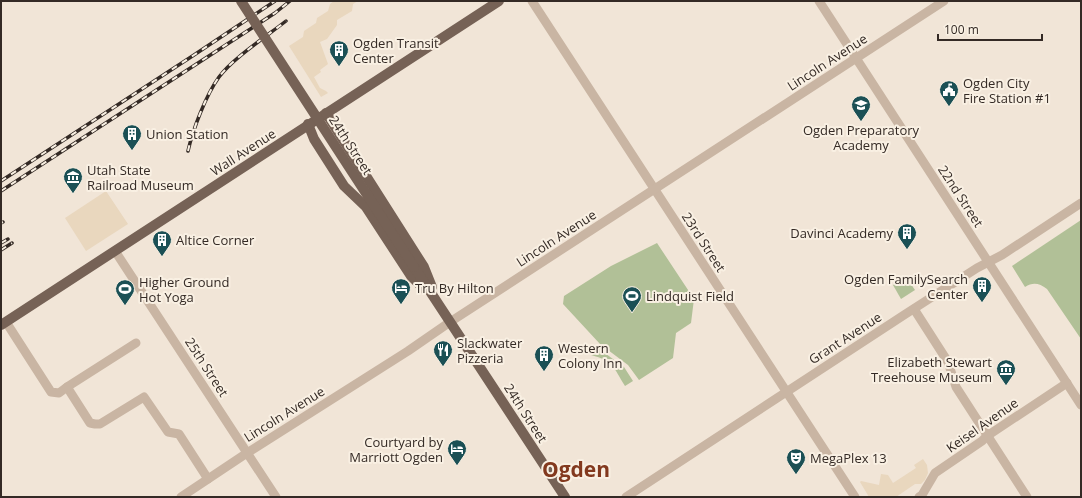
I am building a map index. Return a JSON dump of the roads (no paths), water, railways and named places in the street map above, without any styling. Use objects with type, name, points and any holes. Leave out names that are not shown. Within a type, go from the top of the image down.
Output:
[{"type":"main road","name":"24th Street","points":[[241,1],[565,497]]},
{"type":"main road","name":"Wall Avenue","points":[[4,323],[499,1]]},
{"type":"main road","name":"24th Street","points":[[326,114],[424,267],[438,304]]},
{"type":"main road","name":"24th Street","points":[[308,124],[314,139],[344,186],[366,207],[410,276],[438,304]]},
{"type":"street","name":"23rd Street","points":[[532,1],[855,497]]},
{"type":"street","name":"22nd Street","points":[[819,1],[1081,405]]},
{"type":"street","name":"Lincoln Avenue","points":[[181,497],[408,351],[450,322],[944,1]]},
{"type":"street","name":"Grant Avenue","points":[[626,497],[914,309],[1081,203]]},
{"type":"street","name":"25th Street","points":[[115,251],[276,497]]},
{"type":"street","points":[[914,309],[946,358],[956,387],[1027,497]]},
{"type":"street","points":[[4,323],[51,392],[59,393],[136,343]]},
{"type":"street","name":"Keisel Avenue","points":[[920,497],[935,473],[987,436],[1067,384]]},
{"type":"street","points":[[67,387],[90,423],[95,424],[100,424],[144,397],[168,432],[179,434],[208,479]]},
{"type":"railway","points":[[1,181],[275,1]]},
{"type":"railway","points":[[1,191],[275,13],[290,1]]},
{"type":"railway","points":[[188,151],[200,112],[219,77],[241,55],[286,21]]},
{"type":"railway","points":[[1,243],[8,239]]},
{"type":"railway","points":[[1,250],[12,243]]},
{"type":"place","name":"Ogden Transit Center","points":[[339,67]]},
{"type":"place","name":"Ogden City Fire Station #1","points":[[949,107]]},
{"type":"place","name":"Ogden Preparatory Academy","points":[[861,122]]},
{"type":"place","name":"Union Station","points":[[132,151]]},
{"type":"place","name":"Utah State Railroad Museum","points":[[73,194]]},
{"type":"place","name":"Davinci Academy","points":[[907,250]]},
{"type":"place","name":"Altice Corner","points":[[162,257]]},
{"type":"place","name":"Ogden FamilySearch Center","points":[[982,303]]},
{"type":"place","name":"Tru By Hilton","points":[[401,305]]},
{"type":"place","name":"Higher Ground Hot Yoga","points":[[125,306]]},
{"type":"place","name":"Lindquist Field","points":[[632,313]]},
{"type":"place","name":"Slackwater Pizzeria","points":[[443,367]]},
{"type":"place","name":"Western Colony Inn","points":[[544,372]]},
{"type":"place","name":"Elizabeth Stewart Treehouse Museum","points":[[1006,386]]},
{"type":"place","name":"Courtyard by Marriott Ogden","points":[[457,466]]},
{"type":"place","name":"MegaPlex 13","points":[[796,475]]},
{"type":"district","name":"Ogden","points":[[576,469]]}]
